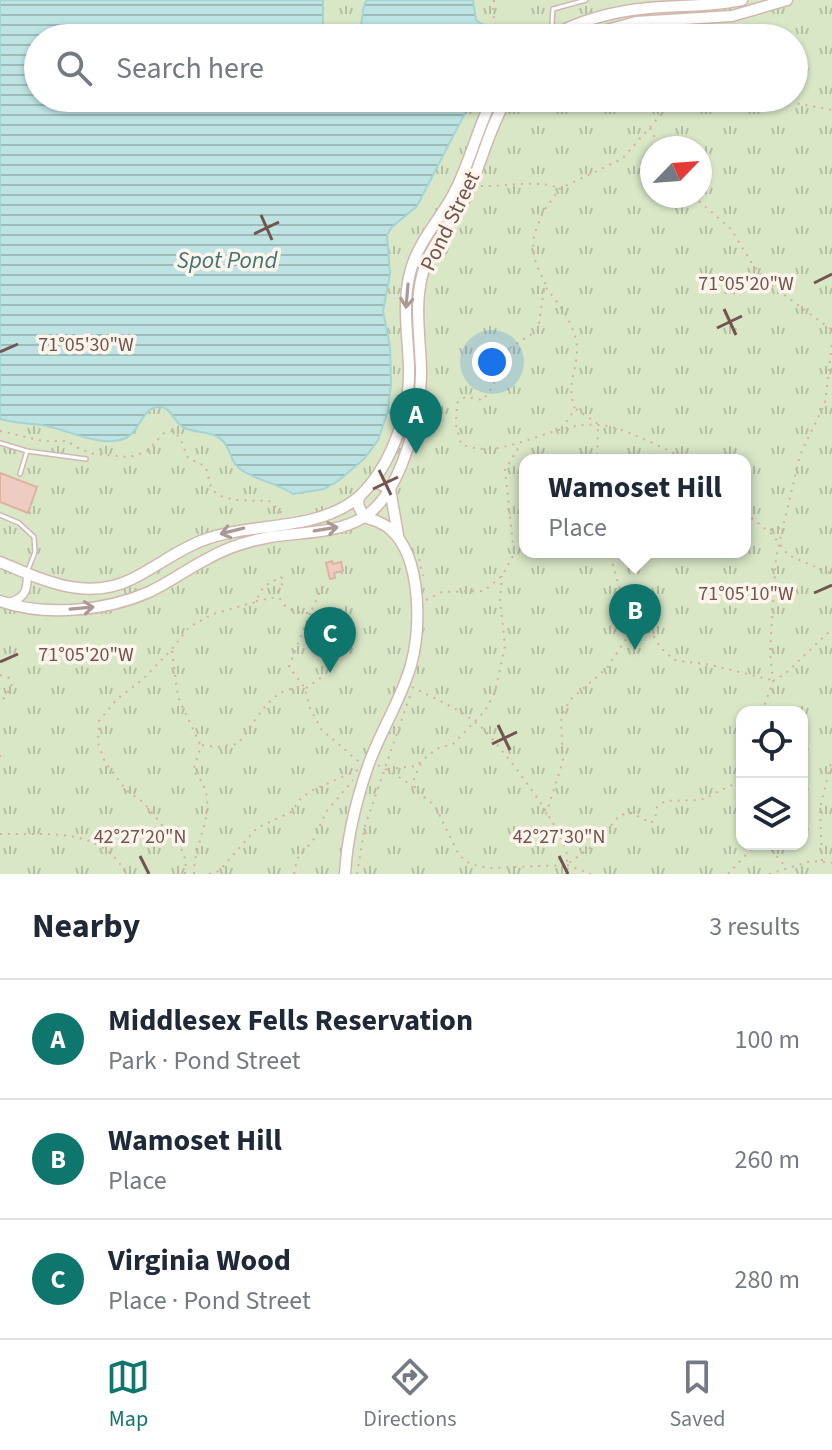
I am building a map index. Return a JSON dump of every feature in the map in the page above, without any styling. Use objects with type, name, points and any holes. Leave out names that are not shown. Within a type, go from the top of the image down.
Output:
[{"type":"main road","points":[[584,24],[610,14],[655,4],[706,6],[742,0]]},
{"type":"main road","points":[[629,24],[732,16],[787,0]]},
{"type":"main road","name":"Pond Street","points":[[359,497],[374,481],[397,437],[407,400],[409,370],[405,309],[412,264],[453,194],[486,112]]},
{"type":"main road","name":"Pond Street","points":[[390,489],[413,428],[420,398],[418,312],[422,276],[434,245],[471,186],[489,133],[500,112]]},
{"type":"main road","points":[[374,481],[390,489]]},
{"type":"main road","points":[[2,602],[59,609],[123,601],[149,592],[232,547],[266,538],[342,527],[364,517],[390,489]]},
{"type":"main road","points":[[345,874],[352,822],[367,769],[404,684],[414,647],[417,615],[411,566],[400,541],[390,489]]},
{"type":"main road","points":[[359,497],[358,505],[364,517],[388,527],[400,541]]},
{"type":"main road","points":[[0,562],[71,589],[108,587],[127,581],[208,538],[331,513],[359,497]]},
{"type":"street","points":[[2,602],[15,601],[24,594],[27,573]]},
{"type":"lane","points":[[552,24],[553,9],[586,0]]},
{"type":"lane","points":[[0,443],[27,451],[86,459]]},
{"type":"lane","points":[[20,474],[27,451]]},
{"type":"lane","points":[[0,515],[19,523],[34,537],[35,552],[27,573]]},
{"type":"path","points":[[494,0],[492,17],[495,24]]},
{"type":"path","points":[[808,106],[832,110]]},
{"type":"path","points":[[663,112],[617,163],[559,189],[542,214],[534,235],[536,264],[545,287],[538,330],[505,351],[493,386],[483,400],[465,397],[457,403],[456,425],[461,444],[472,450],[521,444],[563,427],[598,424],[616,427],[675,454]]},
{"type":"path","points":[[650,126],[655,136]]},
{"type":"path","points":[[471,186],[506,187],[538,183],[559,189]]},
{"type":"path","points":[[707,208],[731,229],[768,283],[832,330]]},
{"type":"path","points":[[545,287],[574,332],[577,355],[570,389],[575,409],[598,424]]},
{"type":"path","points":[[764,706],[773,681],[770,652],[776,557],[800,455],[825,403],[832,343]]},
{"type":"path","points":[[825,403],[832,406]]},
{"type":"path","points":[[563,427],[575,409]]},
{"type":"path","points":[[597,454],[598,424]]},
{"type":"path","points":[[0,431],[43,441],[67,441],[94,454],[129,457],[146,452],[164,433],[173,431],[180,438],[188,458],[205,466],[216,494],[241,502],[269,501],[283,512],[287,522]]},
{"type":"path","points":[[424,601],[442,592],[484,591],[502,576],[514,554],[505,470],[521,444]]},
{"type":"path","points":[[751,518],[779,542],[788,555],[832,574]]},
{"type":"path","points":[[767,530],[785,527]]},
{"type":"path","points":[[546,814],[563,761],[561,721],[564,711],[571,699],[607,668],[632,630],[611,558]]},
{"type":"path","points":[[387,769],[416,766],[436,749],[453,744],[475,722],[495,692],[505,646],[500,599],[502,576]]},
{"type":"path","points":[[255,602],[264,586],[281,577],[284,581],[278,591],[284,605],[296,613],[310,613]]},
{"type":"path","points":[[324,584],[289,667],[305,688],[310,708],[321,729],[367,769],[374,765],[387,769],[435,806],[459,855],[470,864],[489,868],[566,865],[591,874]]},
{"type":"path","points":[[185,874],[186,861],[181,848],[143,802],[126,790],[101,753],[97,735],[99,721],[117,699],[142,680],[172,649],[180,635],[199,620],[279,597]]},
{"type":"path","points":[[632,630],[651,632],[661,648],[674,660],[711,665],[773,681],[785,674],[832,629]]},
{"type":"path","points":[[172,649],[178,697],[201,745],[193,771],[199,776],[207,794],[208,807],[194,874]]},
{"type":"path","points":[[0,675],[9,678],[12,686],[0,704]]},
{"type":"path","points":[[201,745],[216,747],[237,744],[276,695],[286,690],[305,688],[325,675]]},
{"type":"path","points":[[404,684],[475,722],[522,777],[563,840],[567,855],[563,874]]},
{"type":"path","points":[[415,789],[414,778],[419,766],[436,749]]},
{"type":"path","points":[[822,861],[820,808],[832,759]]},
{"type":"path","points":[[209,874],[219,871],[257,828],[291,812],[301,798],[313,790],[353,771]]},
{"type":"path","points":[[294,874],[297,859],[314,839],[326,812],[351,781]]},
{"type":"path","points":[[566,865],[594,845],[620,815],[632,813],[651,823],[655,821],[657,807],[665,801],[701,800],[736,783]]},
{"type":"path","points":[[0,834],[57,833],[81,836],[119,859],[126,874]]},
{"type":"path","points":[[728,874],[750,850]]},
{"type":"path","points":[[771,850],[786,867]]},
{"type":"path","points":[[769,874],[786,867],[822,861],[832,863]]},
{"type":"green space","points":[[0,0],[832,0],[832,874],[0,874]]},
{"type":"water","name":"Spot Pond","points":[[0,0],[323,0],[323,24],[24,24],[24,112],[465,112],[417,206],[387,235],[390,274],[383,311],[390,346],[388,411],[378,440],[364,459],[338,481],[324,489],[293,494],[243,471],[236,465],[223,441],[183,427],[168,410],[161,407],[150,410],[131,435],[116,441],[95,440],[42,425],[0,419]]},
{"type":"water","points":[[367,0],[473,0],[476,20],[482,24],[361,24]]},
{"type":"building","points":[[0,473],[37,487],[28,513],[0,502]]},
{"type":"building","points":[[332,561],[333,564],[341,562],[343,571],[334,573],[335,578],[330,579],[326,563]]},
{"type":"place","name":"Middlesex Fells Reservation","points":[[416,454]]},
{"type":"place","name":"Wamoset Hill","points":[[635,650]]},
{"type":"place","name":"Virginia Wood","points":[[330,673]]}]
